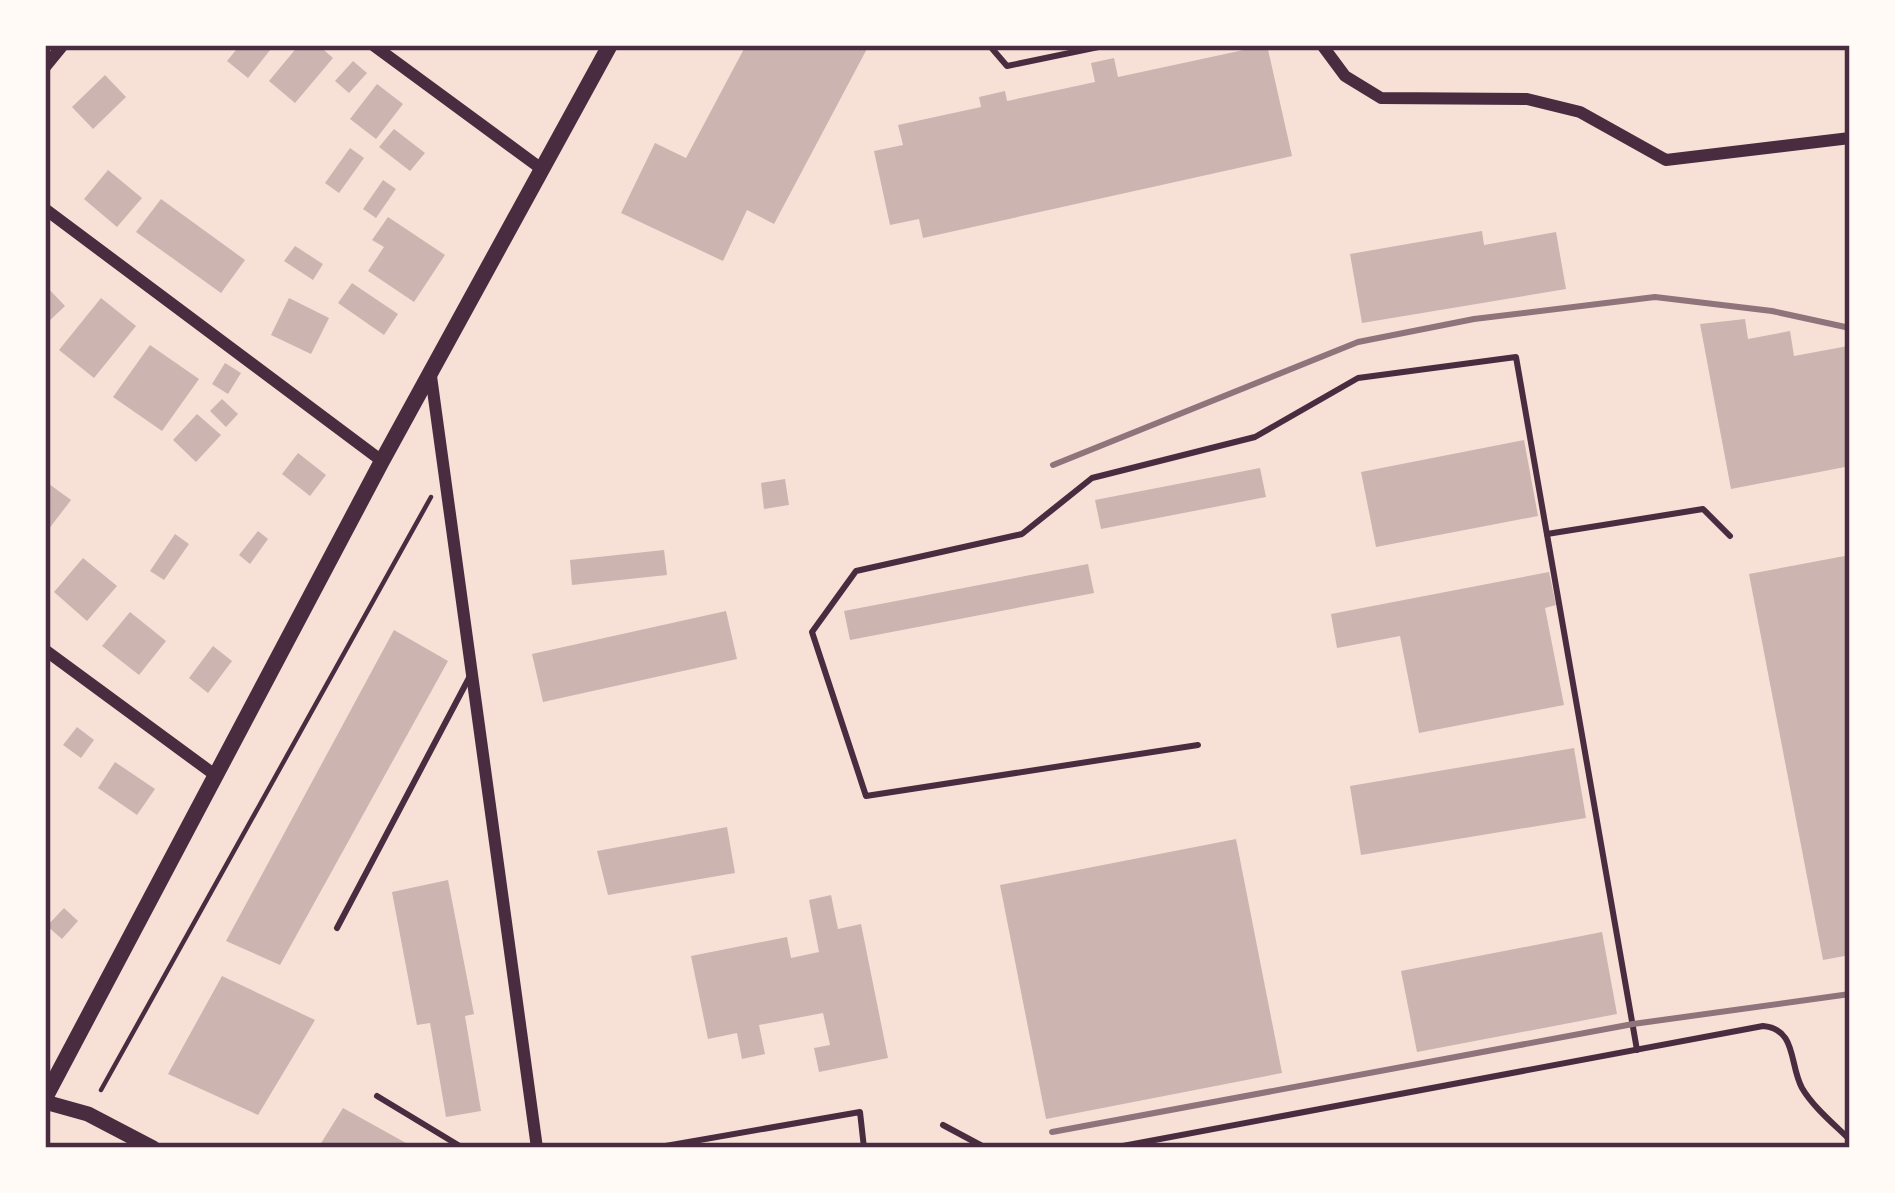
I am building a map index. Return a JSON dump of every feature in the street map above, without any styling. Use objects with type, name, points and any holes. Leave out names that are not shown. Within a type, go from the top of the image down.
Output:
[{"type":"main road","points":[[45,1100],[382,461],[610,45]]},
{"type":"street","points":[[45,67],[63,45]]},
{"type":"street","points":[[373,45],[543,170]]},
{"type":"street","points":[[1322,45],[1345,76],[1381,98],[1527,99],[1580,112],[1666,160],[1850,138]]},
{"type":"street","points":[[45,209],[382,461]]},
{"type":"street","points":[[431,376],[537,1148]]},
{"type":"street","points":[[45,650],[215,775]]},
{"type":"street","points":[[45,1100],[88,1114],[153,1148]]},
{"type":"lane","points":[[989,45],[1007,66],[1108,45]]},
{"type":"lane","points":[[1198,745],[866,796],[812,632],[856,571],[1022,534],[1092,478],[1255,437],[1358,378],[1516,357],[1637,1049]]},
{"type":"lane","points":[[1547,534],[1703,509],[1730,536]]},
{"type":"lane","points":[[337,928],[472,673]]},
{"type":"lane","points":[[1112,1148],[1763,1027],[1778,1028],[1786,1036],[1803,1089],[1850,1140]]},
{"type":"lane","points":[[377,1096],[463,1148]]},
{"type":"lane","points":[[654,1148],[860,1112],[864,1148]]},
{"type":"lane","points":[[943,1125],[986,1148]]},
{"type":"path","points":[[101,1090],[444,472]]},
{"type":"building","points":[[240,45],[274,45],[248,78],[227,61]]},
{"type":"building","points":[[299,45],[318,45],[333,58],[295,103],[269,81]]},
{"type":"building","points":[[746,45],[869,45],[774,224],[747,210],[723,261],[621,213],[655,143],[686,158]]},
{"type":"building","points":[[1267,45],[1292,156],[923,238],[919,219],[890,225],[874,151],[903,145],[898,125],[981,107],[979,97],[1005,91],[1007,101],[1095,82],[1091,63],[1114,58],[1118,77]]},
{"type":"building","points":[[353,61],[367,73],[349,93],[335,81]]},
{"type":"building","points":[[105,75],[126,97],[93,129],[72,107]]},
{"type":"building","points":[[377,84],[403,104],[376,139],[350,119]]},
{"type":"building","points":[[394,129],[425,153],[410,171],[379,147]]},
{"type":"building","points":[[350,148],[364,158],[339,193],[325,183]]},
{"type":"building","points":[[108,170],[142,198],[117,227],[84,199]]},
{"type":"building","points":[[383,180],[396,189],[376,218],[363,209]]},
{"type":"building","points":[[161,199],[245,260],[221,293],[136,232]]},
{"type":"building","points":[[388,217],[445,255],[414,302],[368,271],[384,247],[372,240]]},
{"type":"building","points":[[1482,231],[1484,245],[1556,232],[1566,289],[1362,323],[1350,254]]},
{"type":"building","points":[[295,246],[323,264],[313,280],[284,261]]},
{"type":"building","points":[[352,283],[398,314],[384,335],[338,303]]},
{"type":"building","points":[[45,285],[65,306],[45,325]]},
{"type":"building","points":[[101,298],[136,326],[94,378],[59,350]]},
{"type":"building","points":[[289,298],[329,318],[311,354],[271,335]]},
{"type":"building","points":[[1745,319],[1748,339],[1790,331],[1794,356],[1848,346],[1850,466],[1731,489],[1700,324]]},
{"type":"building","points":[[150,345],[199,379],[162,431],[113,397]]},
{"type":"building","points":[[225,363],[241,373],[228,394],[212,384]]},
{"type":"building","points":[[222,399],[238,414],[226,427],[210,411]]},
{"type":"building","points":[[197,414],[221,435],[196,462],[173,440]]},
{"type":"building","points":[[1524,440],[1538,516],[1376,547],[1361,472]]},
{"type":"building","points":[[298,453],[326,475],[310,496],[282,474]]},
{"type":"building","points":[[1260,468],[1266,497],[1101,529],[1095,500]]},
{"type":"building","points":[[785,479],[789,505],[764,509],[761,483]]},
{"type":"building","points":[[49,484],[71,500],[45,534],[45,490]]},
{"type":"building","points":[[258,531],[268,539],[250,564],[239,555]]},
{"type":"building","points":[[175,534],[189,544],[164,580],[150,571]]},
{"type":"building","points":[[664,550],[667,575],[572,585],[570,560]]},
{"type":"building","points":[[1850,555],[1850,955],[1823,960],[1749,574]]},
{"type":"building","points":[[83,558],[117,586],[87,621],[54,592]]},
{"type":"building","points":[[1088,564],[1094,593],[850,640],[844,611]]},
{"type":"building","points":[[1549,572],[1556,605],[1545,608],[1564,705],[1419,733],[1400,636],[1337,648],[1331,614]]},
{"type":"building","points":[[726,611],[737,659],[543,702],[532,654]]},
{"type":"building","points":[[130,612],[166,641],[139,675],[102,646]]},
{"type":"building","points":[[394,630],[448,661],[280,965],[226,941]]},
{"type":"building","points":[[213,646],[232,661],[208,693],[189,678]]},
{"type":"building","points":[[77,727],[94,740],[81,758],[63,745]]},
{"type":"building","points":[[1574,748],[1586,818],[1361,855],[1350,786]]},
{"type":"building","points":[[115,762],[155,789],[137,815],[98,788]]},
{"type":"building","points":[[727,827],[735,873],[608,895],[597,851]]},
{"type":"building","points":[[1236,839],[1282,1073],[1046,1119],[1000,885]]},
{"type":"building","points":[[448,880],[474,1014],[465,1016],[481,1111],[446,1117],[430,1023],[417,1025],[392,892]]},
{"type":"building","points":[[831,895],[838,929],[861,924],[888,1058],[819,1072],[814,1048],[830,1045],[823,1013],[759,1025],[765,1054],[742,1059],[737,1033],[708,1039],[691,956],[787,937],[791,958],[819,952],[809,900]]},
{"type":"building","points":[[64,908],[78,921],[62,939],[47,926]]},
{"type":"building","points":[[1602,932],[1617,1014],[1417,1052],[1401,971]]},
{"type":"building","points":[[222,976],[315,1020],[258,1115],[168,1074]]},
{"type":"building","points":[[343,1108],[415,1148],[318,1148]]},
{"type":"railway","points":[[1053,465],[1358,342],[1474,319],[1655,297],[1772,311],[1850,328]]},
{"type":"railway","points":[[1052,1132],[1633,1024],[1850,994]]}]
